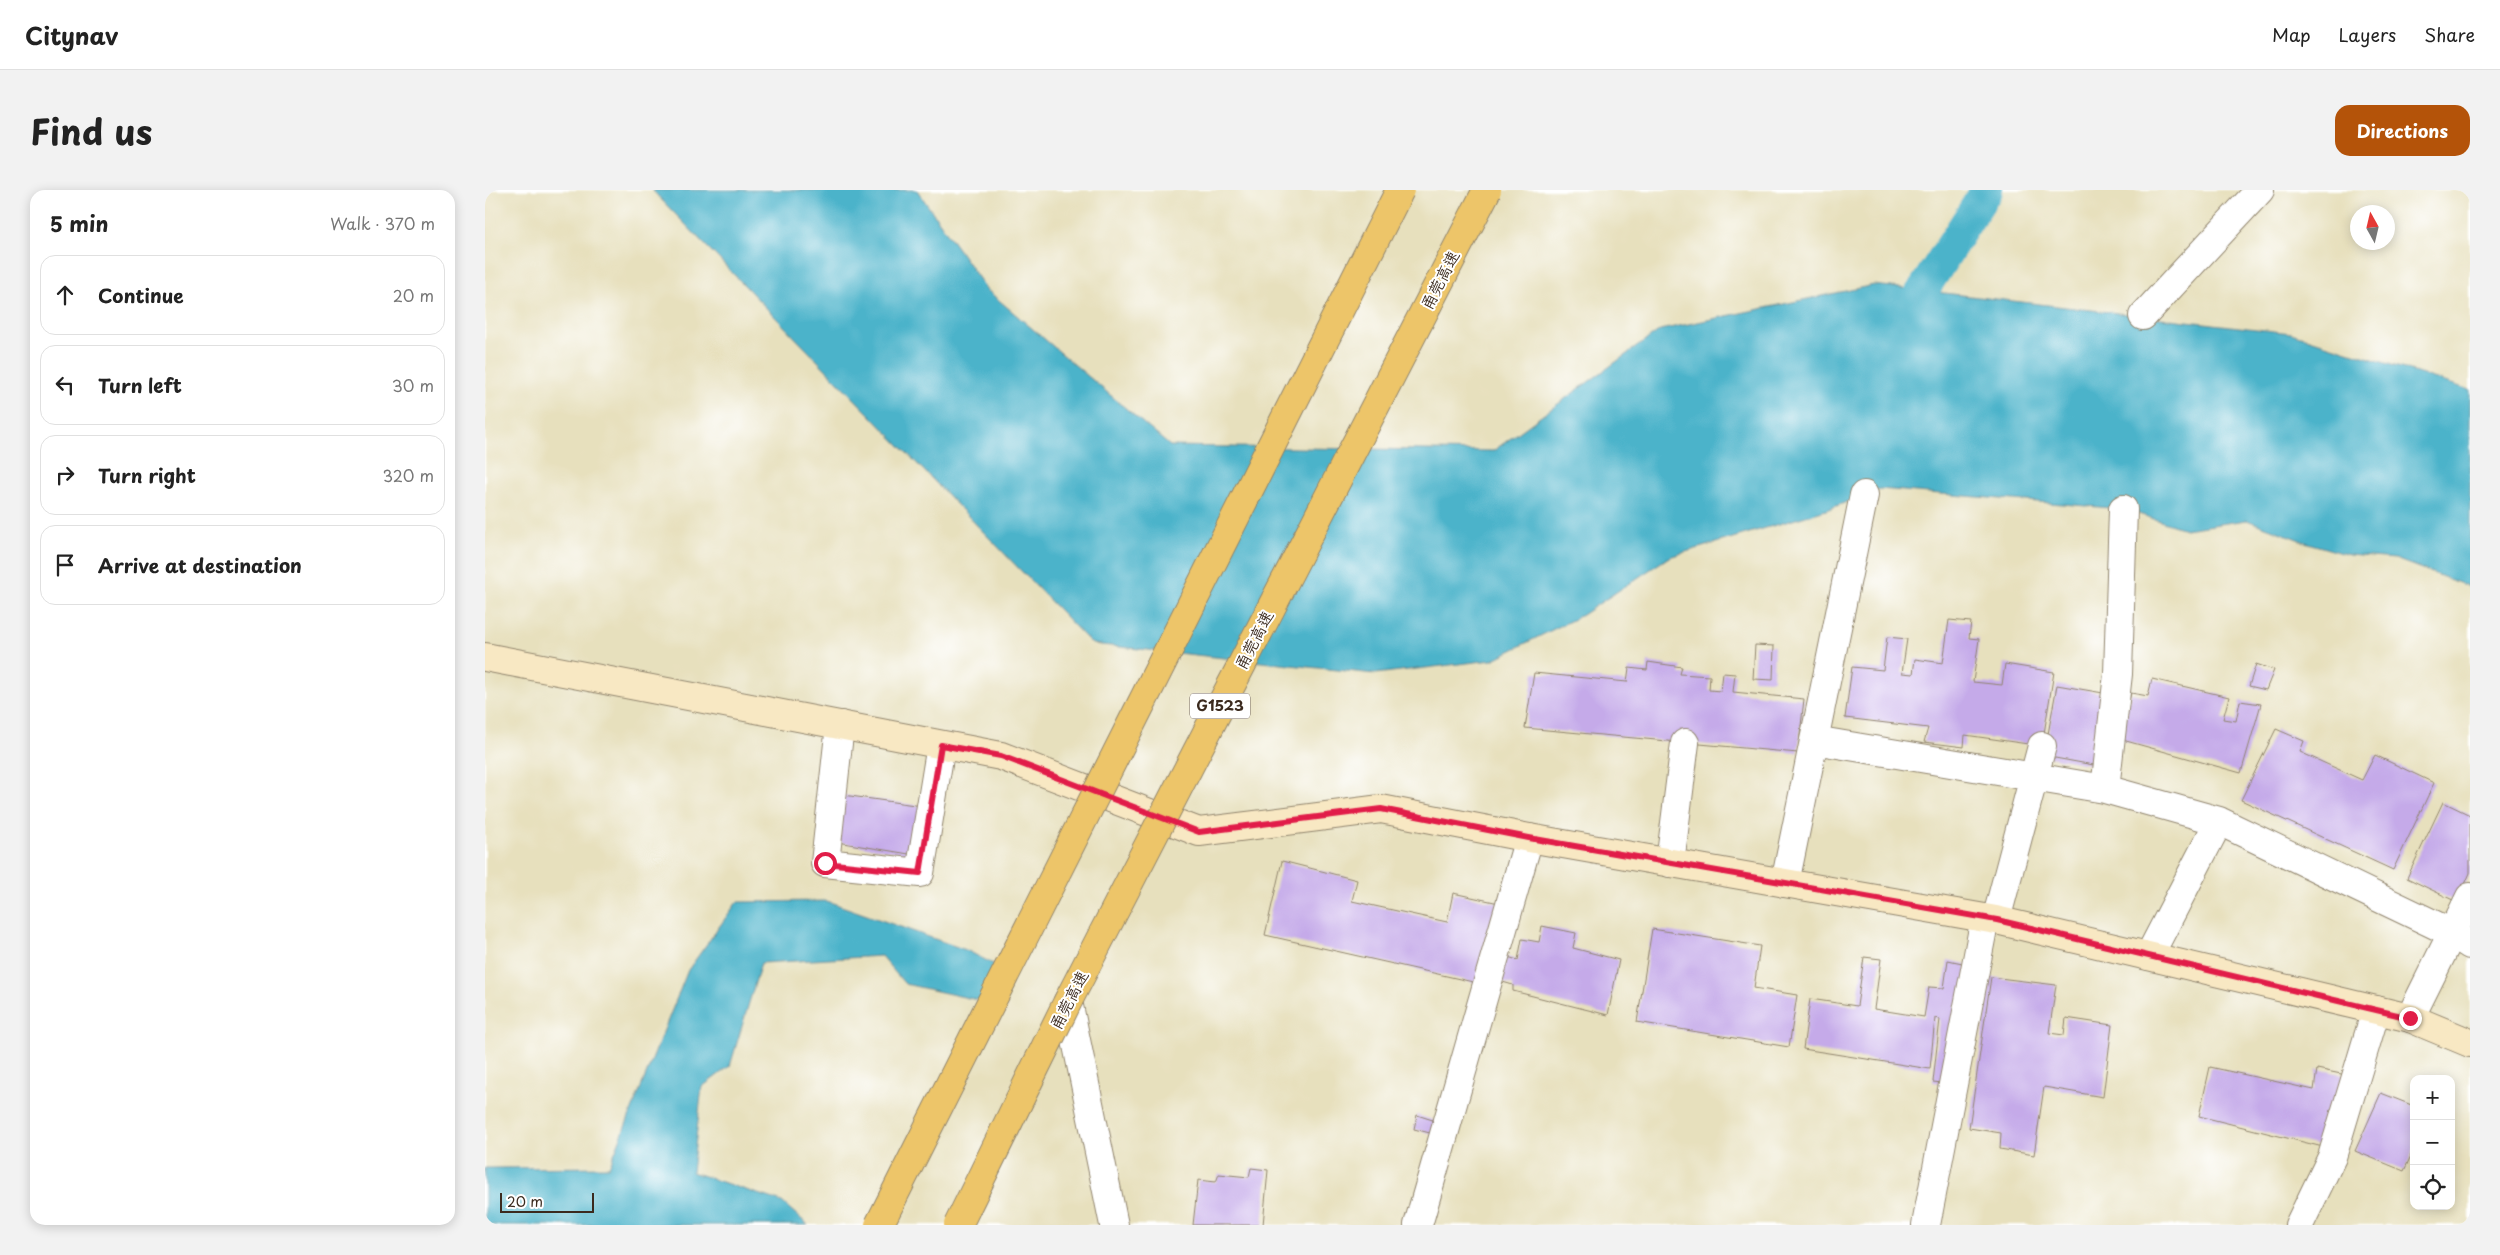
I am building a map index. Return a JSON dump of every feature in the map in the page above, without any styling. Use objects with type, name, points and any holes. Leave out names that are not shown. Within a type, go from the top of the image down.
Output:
[{"type":"highway","points":[[879,1225],[1400,190]]},
{"type":"highway","name":"甬莞高速","points":[[958,1225],[1068,1001],[1487,190]]},
{"type":"street","points":[[2143,316],[2260,190]]},
{"type":"street","points":[[1785,883],[1864,495]]},
{"type":"street","points":[[2105,789],[2118,674],[2123,509]]},
{"type":"street","points":[[485,657],[1001,756],[1199,832],[1381,809],[1529,838],[1991,919],[2410,1018],[2470,1043]]},
{"type":"street","points":[[840,725],[825,863],[920,873],[941,745]]},
{"type":"street","points":[[1814,740],[2105,789],[2219,821],[2461,939]]},
{"type":"street","points":[[1670,863],[1685,742]]},
{"type":"street","points":[[1926,1225],[1991,919],[2041,746]]},
{"type":"street","points":[[2149,956],[2219,821]]},
{"type":"street","points":[[1418,1225],[1529,838]]},
{"type":"street","points":[[2410,1018],[2461,939],[2470,897]]},
{"type":"street","points":[[1068,1001],[1114,1225]]},
{"type":"street","points":[[2299,1225],[2332,1157],[2376,1010]]},
{"type":"water","points":[[652,190],[917,190],[987,290],[1170,446],[1493,451],[1660,330],[1874,285],[2291,333],[2470,390],[2470,587],[2395,559],[2349,555],[2308,543],[2247,520],[2185,529],[2123,509],[1880,489],[1826,510],[1669,557],[1582,615],[1492,660],[1375,674],[1092,644]]},
{"type":"water","points":[[827,901],[966,950],[1007,971],[991,1003],[905,984],[881,956],[761,963],[730,1066],[702,1087],[692,1172],[782,1202],[808,1225],[485,1225],[485,1168],[609,1167],[688,970],[737,902]]},
{"type":"building","points":[[1949,620],[1971,622],[1969,638],[1979,639],[1973,682],[2002,685],[2005,664],[2054,672],[2042,746],[1965,735],[1964,747],[1924,742],[1928,728],[1845,718],[1852,667],[1883,670],[1887,637],[1907,639],[1902,673],[1913,674],[1915,659],[1943,663]]},
{"type":"building","points":[[1755,645],[1774,646],[1773,680],[1753,679]]},
{"type":"building","points":[[1648,662],[1682,667],[1680,674],[1710,676],[1709,690],[1721,691],[1723,673],[1735,674],[1733,692],[1804,699],[1798,753],[1525,728],[1534,673],[1627,682],[1629,668],[1647,670]]},
{"type":"building","points":[[2256,664],[2274,670],[2266,690],[2249,686]]},
{"type":"building","points":[[2152,679],[2229,697],[2223,719],[2236,721],[2240,701],[2261,704],[2241,773],[2119,739],[2131,693],[2148,696]]},
{"type":"building","points":[[2057,685],[2109,694],[2099,766],[2044,756]]},
{"type":"building","points":[[2276,729],[2304,741],[2300,752],[2362,780],[2375,755],[2434,783],[2393,870],[2241,800]]},
{"type":"building","points":[[843,795],[922,806],[915,855],[837,842]]},
{"type":"building","points":[[2443,802],[2470,815],[2470,873],[2457,902],[2407,878]]},
{"type":"building","points":[[1282,861],[1357,880],[1352,901],[1447,922],[1453,893],[1499,903],[1482,984],[1265,935]]},
{"type":"building","points":[[1542,926],[1576,933],[1573,948],[1619,960],[1608,1015],[1513,991],[1513,985],[1499,981],[1504,956],[1518,960],[1522,939],[1539,942]]},
{"type":"building","points":[[1652,929],[1760,946],[1754,988],[1797,995],[1789,1047],[1637,1022]]},
{"type":"building","points":[[1864,957],[1881,959],[1874,1009],[1924,1017],[1929,987],[1944,988],[1948,960],[1967,964],[1951,1084],[1933,1082],[1940,1019],[1935,1018],[1930,1069],[1803,1049],[1810,999],[1857,1006]]},
{"type":"building","points":[[1991,977],[2056,985],[2049,1033],[2064,1035],[2066,1018],[2112,1025],[2103,1097],[2044,1087],[2034,1155],[2000,1149],[2001,1133],[1969,1128]]},
{"type":"building","points":[[2210,1067],[2314,1090],[2317,1069],[2346,1075],[2327,1148],[2199,1116]]},
{"type":"building","points":[[2381,1093],[2410,1104],[2410,1158],[2404,1171],[2355,1151]]},
{"type":"building","points":[[1417,1115],[1442,1123],[1438,1135],[1414,1129]]},
{"type":"building","points":[[1251,1168],[1268,1170],[1263,1225],[1193,1225],[1198,1180],[1216,1182],[1219,1174],[1249,1177]]},
{"type":"waterway","points":[[1898,329],[1987,190]]},
{"type":"route","points":[[825,863],[920,873],[941,745],[1001,756],[1199,832],[1381,809],[1529,838],[1997,920],[2410,1018]]}]
